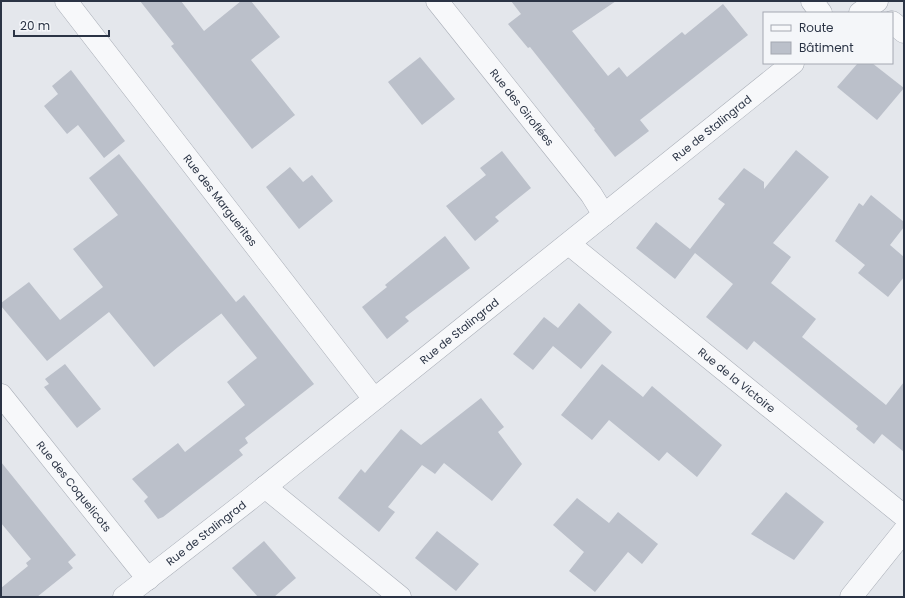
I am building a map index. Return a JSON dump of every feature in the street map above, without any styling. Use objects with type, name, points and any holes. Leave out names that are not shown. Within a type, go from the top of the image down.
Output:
[{"type":"street","name":"Rue des Marguerites","points":[[66,1],[374,399]]},
{"type":"street","name":"Rue des Giroflées","points":[[438,1],[591,194],[604,215]]},
{"type":"street","points":[[812,1],[821,12]]},
{"type":"street","points":[[893,23],[904,32]]},
{"type":"street","name":"Rue de Stalingrad","points":[[124,597],[265,487],[569,244],[791,64]]},
{"type":"street","name":"Rue de la Victoire","points":[[569,244],[904,516]]},
{"type":"street","name":"Rue des Coquelicots","points":[[1,395],[148,579]]},
{"type":"street","points":[[265,487],[400,597]]},
{"type":"street","points":[[851,597],[904,531]]},
{"type":"building","points":[[140,1],[181,1],[204,31],[241,1],[251,1],[280,37],[251,60],[295,115],[252,149],[171,46],[174,44]]},
{"type":"building","points":[[511,1],[616,1],[572,31],[608,76],[619,67],[627,77],[682,32],[685,35],[723,4],[748,35],[640,120],[649,131],[615,157],[594,130],[595,129],[530,47],[528,48],[508,24],[521,14]]},
{"type":"building","points":[[420,57],[455,99],[422,125],[388,82]]},
{"type":"building","points":[[857,64],[873,64],[904,88],[877,120],[837,87]]},
{"type":"building","points":[[71,70],[125,141],[104,158],[78,125],[67,134],[44,106],[58,94],[52,86]]},
{"type":"building","points":[[796,150],[829,177],[773,243],[791,257],[771,283],[816,319],[802,337],[886,405],[904,382],[904,452],[882,434],[874,444],[856,429],[858,426],[754,341],[747,350],[706,317],[733,284],[695,253],[675,279],[636,248],[656,222],[690,249],[725,204],[718,199],[744,168],[764,182],[764,189]]},
{"type":"building","points":[[502,151],[531,188],[495,217],[499,221],[475,241],[446,206],[486,175],[480,168]]},
{"type":"building","points":[[119,154],[236,302],[244,295],[314,384],[245,438],[248,443],[239,450],[243,455],[163,517],[158,519],[144,501],[148,497],[132,479],[178,443],[185,452],[245,405],[227,382],[257,358],[221,313],[154,367],[109,312],[47,361],[1,306],[1,303],[29,282],[60,320],[103,287],[73,249],[118,215],[89,178]]},
{"type":"building","points":[[290,167],[303,182],[312,175],[333,201],[299,229],[266,187]]},
{"type":"building","points":[[871,195],[904,222],[904,227],[890,245],[904,257],[904,277],[888,297],[858,273],[865,265],[835,241],[859,203],[863,206]]},
{"type":"building","points":[[445,236],[470,268],[405,317],[409,321],[387,339],[362,307],[387,287],[385,285]]},
{"type":"building","points":[[579,303],[612,332],[581,369],[553,346],[533,370],[513,354],[544,317],[558,328]]},
{"type":"building","points":[[65,364],[101,409],[77,428],[44,387],[49,384],[45,379]]},
{"type":"building","points":[[602,364],[643,397],[652,386],[722,445],[697,477],[667,452],[659,461],[609,420],[592,440],[561,415]]},
{"type":"building","points":[[481,398],[504,427],[498,432],[522,464],[492,501],[444,463],[435,474],[422,465],[388,507],[395,512],[379,532],[338,498],[361,469],[365,473],[401,429],[421,445]]},
{"type":"building","points":[[1,462],[76,555],[68,562],[73,568],[37,597],[1,597],[1,588],[28,566],[26,563],[31,559],[1,523]]},
{"type":"building","points":[[786,492],[824,522],[794,560],[751,534]]},
{"type":"building","points":[[577,498],[609,523],[618,512],[658,544],[642,564],[628,552],[595,592],[569,571],[584,552],[553,525]]},
{"type":"building","points":[[437,531],[479,564],[456,591],[415,558]]},
{"type":"building","points":[[264,541],[296,578],[274,597],[258,597],[232,568]]}]
